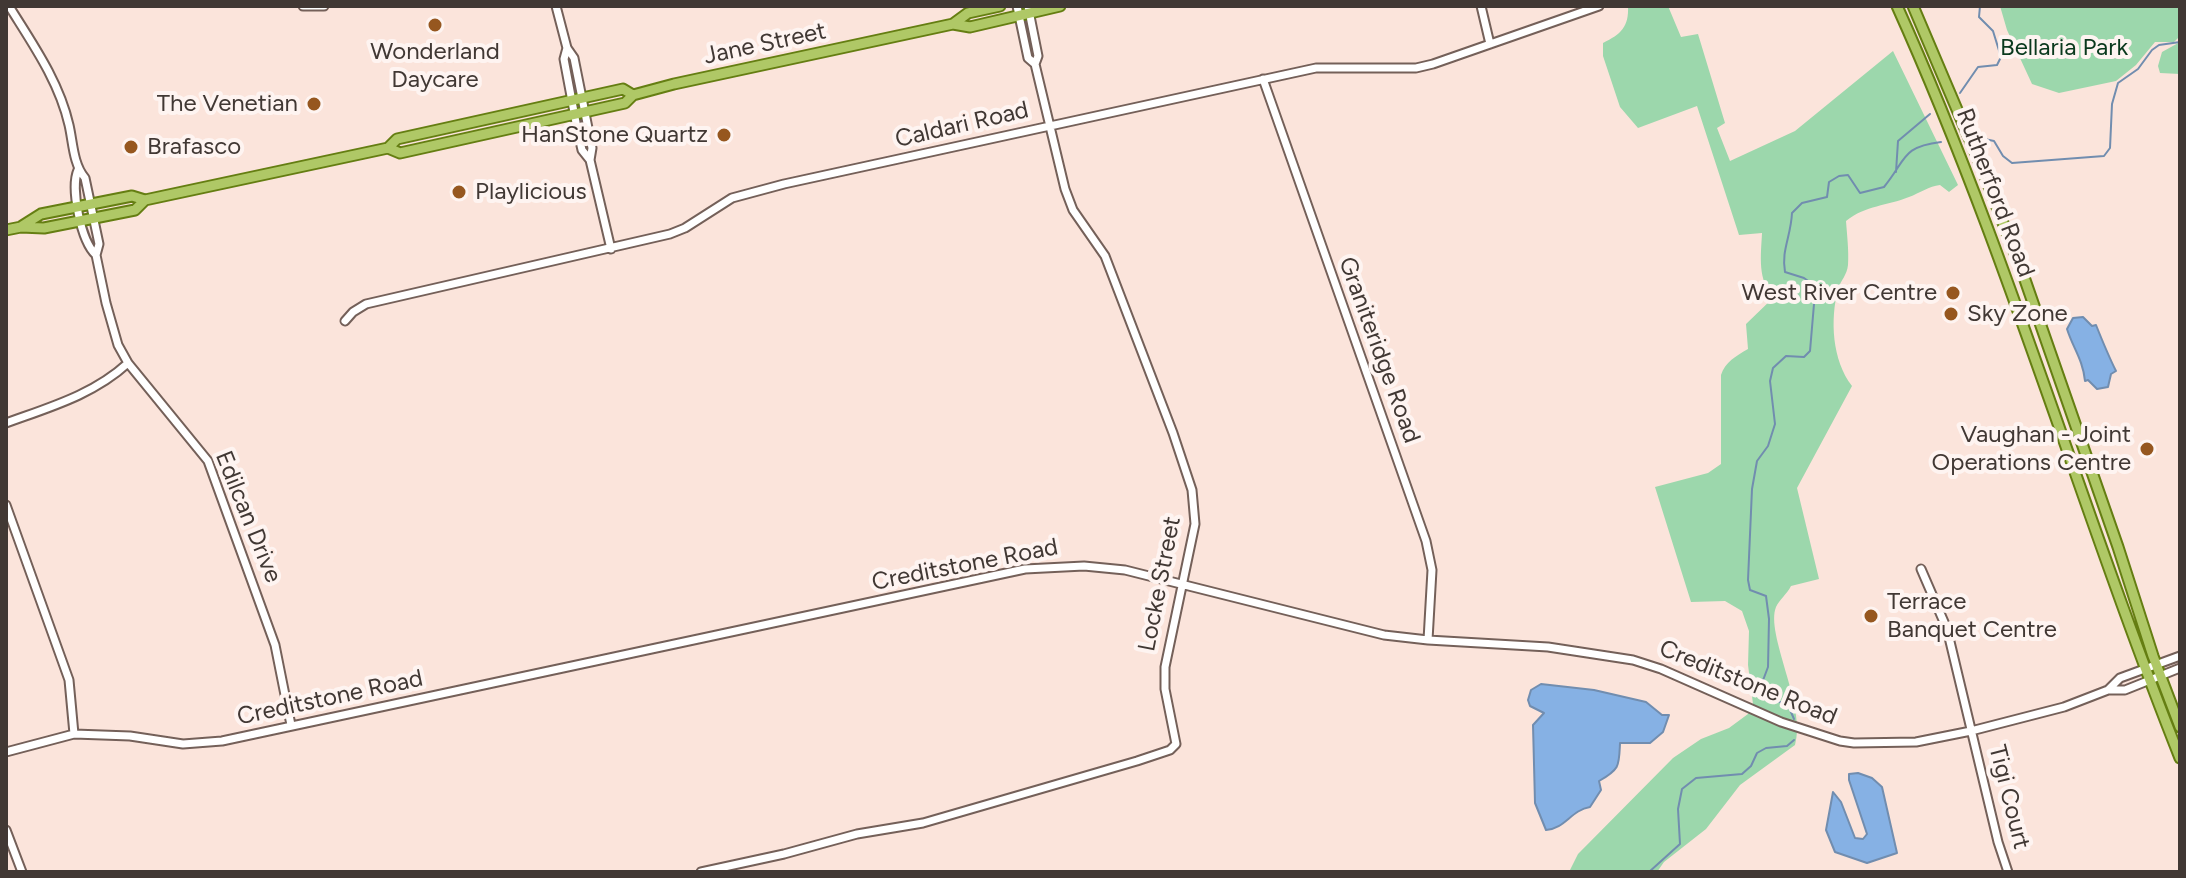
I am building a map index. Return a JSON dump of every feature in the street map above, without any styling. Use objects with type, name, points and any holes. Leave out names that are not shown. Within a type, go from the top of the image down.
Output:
[{"type":"main road","name":"Jane Street","points":[[953,24],[968,13],[1000,6]]},
{"type":"main road","name":"Jane Street","points":[[388,148],[400,153],[625,103],[633,95],[953,24],[970,27],[1018,11],[1060,6]]},
{"type":"main road","name":"Rutherford Road","points":[[1897,6],[1946,118],[2012,291],[2145,669],[2180,758]]},
{"type":"main road","name":"Rutherford Road","points":[[1913,6],[2024,277],[2180,727]]},
{"type":"main road","name":"Jane Street","points":[[21,227],[41,214],[132,196],[145,200],[388,148],[397,139],[623,89],[633,95]]},
{"type":"main road","name":"Jane Street","points":[[6,230],[44,228],[135,210],[145,200]]},
{"type":"street","points":[[9,6],[58,92],[68,117],[78,170]]},
{"type":"street","points":[[303,6],[324,6]]},
{"type":"street","points":[[556,6],[567,48],[574,58],[582,150],[590,160],[611,249]]},
{"type":"street","points":[[1481,6],[1490,44]]},
{"type":"street","name":"Caldari Road","points":[[345,321],[366,304],[611,249],[685,228],[732,198],[784,184],[1316,68],[1416,68],[1599,6]]},
{"type":"street","name":"Locke Street","points":[[701,872],[857,834],[923,823],[1170,750],[1177,739],[1165,689],[1165,667],[1195,524],[1192,490],[1105,256],[1073,210],[1065,189],[1035,64],[1038,56],[1029,9]]},
{"type":"street","name":"Locke Street","points":[[1018,11],[1028,58],[1035,64]]},
{"type":"street","name":"Graniteridge Road","points":[[1263,79],[1426,541],[1432,570],[1428,640]]},
{"type":"street","name":"Edilcan Drive","points":[[96,255],[87,247],[78,207],[73,180],[78,170],[85,178],[99,244],[96,255],[111,326],[128,363],[208,461],[275,645],[291,725]]},
{"type":"street","points":[[6,423],[91,390],[128,363]]},
{"type":"street","points":[[6,505],[69,680],[74,734]]},
{"type":"street","name":"Creditstone Road","points":[[6,752],[74,734],[118,735],[195,744],[222,741],[1025,569],[1060,566],[1125,570],[1376,633],[1428,640],[1548,647],[1633,660],[1661,669],[1781,722],[1844,742],[1916,742],[1971,731],[2064,707],[2108,690],[2125,690],[2180,668]]},
{"type":"street","name":"Tigi Court","points":[[1921,569],[1947,629],[1999,848],[2008,872]]},
{"type":"street","name":"Creditstone Road","points":[[2108,690],[2120,678],[2180,656]]},
{"type":"street","points":[[6,830],[22,872]]},
{"type":"green space","points":[[1628,6],[1668,6],[1681,37],[1698,34],[1725,123],[1717,128],[1730,161],[1795,131],[1893,51],[1958,185],[1949,192],[1940,185],[1932,187],[1861,212],[1846,221],[1848,265],[1838,289],[1834,339],[1840,364],[1852,386],[1797,488],[1819,579],[1791,586],[1776,607],[1774,619],[1796,711],[1795,745],[1740,785],[1706,829],[1664,862],[1657,872],[1569,872],[1578,854],[1673,758],[1701,739],[1729,728],[1748,714],[1753,704],[1748,665],[1749,631],[1742,611],[1725,601],[1691,602],[1655,487],[1708,473],[1721,464],[1721,375],[1728,363],[1748,349],[1746,324],[1774,297],[1762,276],[1762,233],[1739,235],[1697,106],[1638,128],[1620,107],[1603,56],[1603,43],[1623,29]]},
{"type":"green space","name":"Bellaria Park","points":[[2000,6],[2179,6],[2180,36],[2174,42],[2155,42],[2136,65],[2116,81],[2059,93],[2032,84],[2007,30]]},
{"type":"green space","points":[[2180,42],[2180,74],[2160,73],[2158,66],[2162,52]]},
{"type":"water","points":[[2083,317],[2092,326],[2096,325],[2116,371],[2111,374],[2108,387],[2097,389],[2088,380],[2085,381],[2067,329],[2073,318]]},
{"type":"water","points":[[1541,684],[1594,690],[1646,702],[1662,715],[1669,715],[1663,732],[1650,743],[1620,743],[1617,766],[1599,781],[1601,790],[1590,807],[1546,830],[1535,803],[1533,725],[1544,713],[1530,706],[1528,700],[1531,690]]},
{"type":"water","points":[[1858,773],[1872,778],[1882,787],[1897,853],[1867,863],[1835,852],[1826,830],[1833,792],[1841,802],[1855,838],[1863,839],[1867,834],[1849,780],[1849,774]]},
{"type":"waterway","points":[[1960,93],[1978,67],[1997,65],[2001,57],[1993,31],[1979,17],[1980,6]]},
{"type":"waterway","points":[[1975,137],[1994,141],[2003,156],[2012,163],[2104,156],[2110,148],[2112,104],[2118,83],[2138,69],[2159,45],[2180,42]]},
{"type":"waterway","points":[[1896,172],[1898,141],[1930,114]]},
{"type":"waterway","points":[[1794,719],[1788,705],[1759,691],[1768,667],[1769,619],[1766,596],[1750,590],[1748,580],[1752,489],[1757,461],[1768,446],[1775,424],[1770,381],[1773,368],[1786,356],[1804,357],[1810,351],[1814,304],[1811,283],[1785,272],[1784,257],[1792,213],[1802,203],[1827,197],[1829,182],[1839,176],[1848,175],[1860,193],[1884,187],[1911,151],[1941,142]]},
{"type":"waterway","points":[[1649,872],[1680,844],[1678,809],[1682,789],[1696,778],[1742,774],[1751,766],[1757,753],[1766,748],[1787,746],[1794,740]]},
{"type":"place","name":"Wonderland Daycare","points":[[435,25]]},
{"type":"place","name":"The Venetian","points":[[314,104]]},
{"type":"place","name":"HanStone Quartz","points":[[724,135]]},
{"type":"place","name":"Brafasco","points":[[131,147]]},
{"type":"place","name":"Playlicious","points":[[459,192]]},
{"type":"place","name":"West River Centre","points":[[1953,293]]},
{"type":"place","name":"Sky Zone","points":[[1951,314]]},
{"type":"place","name":"Vaughan - Joint Operations Centre","points":[[2147,449]]},
{"type":"place","name":"Terrace Banquet Centre","points":[[1871,616]]}]
